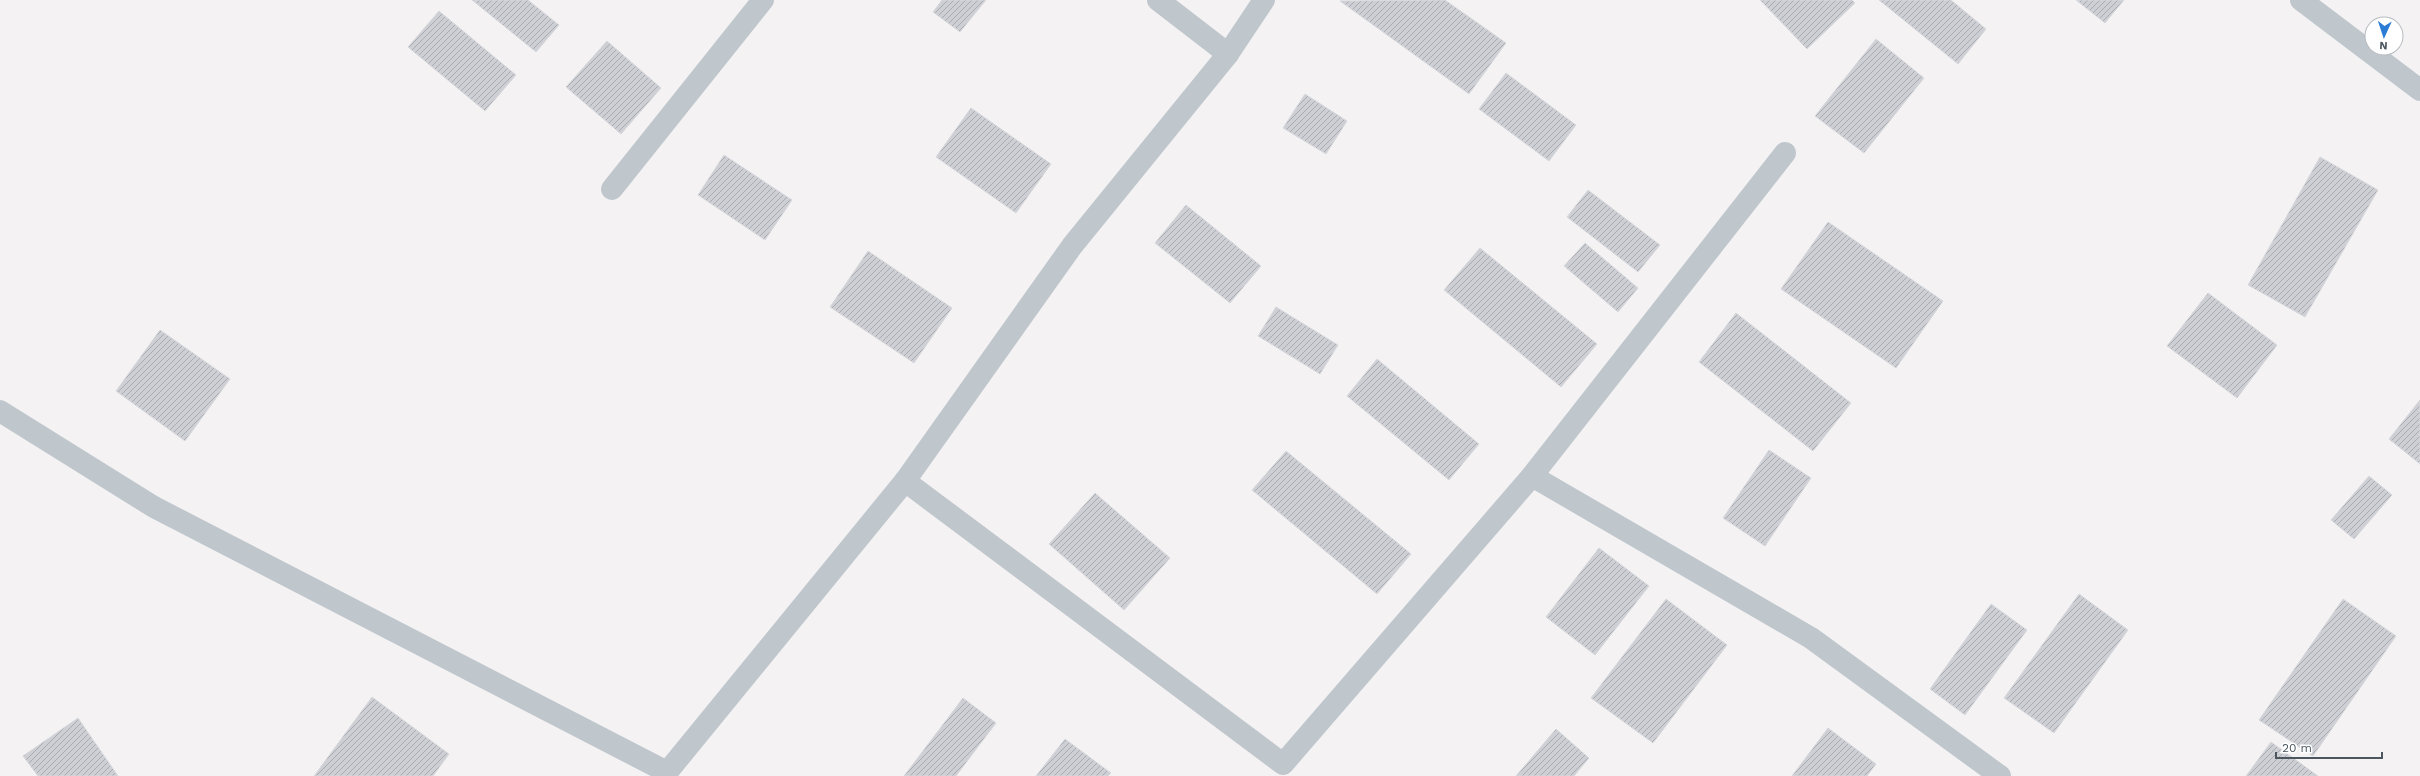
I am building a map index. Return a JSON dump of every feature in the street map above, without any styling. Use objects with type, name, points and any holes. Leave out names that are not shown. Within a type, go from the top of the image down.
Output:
[{"type":"street","points":[[612,189],[763,0]]},
{"type":"street","points":[[1158,0],[1228,54]]},
{"type":"street","points":[[0,411],[154,507],[666,774],[905,481],[1072,246],[1228,54],[1264,0]]},
{"type":"street","points":[[2301,0],[2420,90]]},
{"type":"street","points":[[905,481],[1290,770],[1532,476],[1786,153]]},
{"type":"street","points":[[1532,476],[1811,638],[2000,776]]},
{"type":"building","points":[[472,0],[528,0],[559,25],[536,52]]},
{"type":"building","points":[[942,0],[986,0],[960,32],[933,12]]},
{"type":"building","points":[[1445,0],[1506,43],[1469,94],[1340,1]]},
{"type":"building","points":[[1760,0],[1852,0],[1855,3],[1807,49]]},
{"type":"building","points":[[1879,0],[1951,0],[1986,29],[1958,64]]},
{"type":"building","points":[[2076,0],[2124,0],[2105,23]]},
{"type":"building","points":[[439,11],[516,75],[485,111],[408,47]]},
{"type":"building","points":[[1876,39],[1924,78],[1864,153],[1815,116]]},
{"type":"building","points":[[607,41],[661,88],[621,134],[566,87]]},
{"type":"building","points":[[1506,73],[1576,125],[1549,161],[1479,109]]},
{"type":"building","points":[[1305,94],[1347,121],[1326,154],[1283,128]]},
{"type":"building","points":[[971,108],[1051,164],[1016,213],[936,157]]},
{"type":"building","points":[[724,155],[792,200],[765,240],[698,195]]},
{"type":"building","points":[[2320,157],[2378,190],[2305,317],[2248,285]]},
{"type":"building","points":[[1588,190],[1660,245],[1638,272],[1567,217]]},
{"type":"building","points":[[1186,205],[1261,266],[1230,303],[1155,243]]},
{"type":"building","points":[[1828,222],[1943,301],[1896,368],[1781,289]]},
{"type":"building","points":[[1585,243],[1638,288],[1618,312],[1564,266]]},
{"type":"building","points":[[1480,248],[1597,344],[1561,387],[1444,290]]},
{"type":"building","points":[[868,251],[952,308],[914,363],[830,307]]},
{"type":"building","points":[[2208,293],[2277,345],[2237,398],[2167,346]]},
{"type":"building","points":[[1276,307],[1338,345],[1320,374],[1258,336]]},
{"type":"building","points":[[1736,313],[1851,403],[1813,451],[1699,362]]},
{"type":"building","points":[[160,330],[230,379],[185,441],[116,391]]},
{"type":"building","points":[[1377,359],[1479,444],[1449,480],[1347,396]]},
{"type":"building","points":[[2420,400],[2420,464],[2389,439]]},
{"type":"building","points":[[1769,450],[1811,478],[1765,546],[1723,518]]},
{"type":"building","points":[[1286,451],[1411,554],[1377,594],[1252,490]]},
{"type":"building","points":[[2369,476],[2392,495],[2354,539],[2331,520]]},
{"type":"building","points":[[1095,493],[1170,558],[1124,610],[1049,544]]},
{"type":"building","points":[[1599,548],[1649,586],[1595,655],[1546,617]]},
{"type":"building","points":[[2079,594],[2128,630],[2054,733],[2004,698]]},
{"type":"building","points":[[1666,599],[1727,645],[1653,743],[1591,698]]},
{"type":"building","points":[[2343,599],[2396,636],[2313,756],[2259,720]]},
{"type":"building","points":[[1991,604],[2027,630],[1965,715],[1930,689]]},
{"type":"building","points":[[372,697],[449,754],[433,776],[314,776]]},
{"type":"building","points":[[963,698],[996,723],[956,776],[904,776]]},
{"type":"building","points":[[78,718],[118,776],[38,776],[23,756]]},
{"type":"building","points":[[1828,728],[1876,764],[1867,776],[1792,776]]},
{"type":"building","points":[[1556,729],[1589,758],[1574,776],[1516,776]]},
{"type":"building","points":[[1065,739],[1111,773],[1108,776],[1036,776]]},
{"type":"building","points":[[2271,742],[2318,776],[2246,776]]}]
